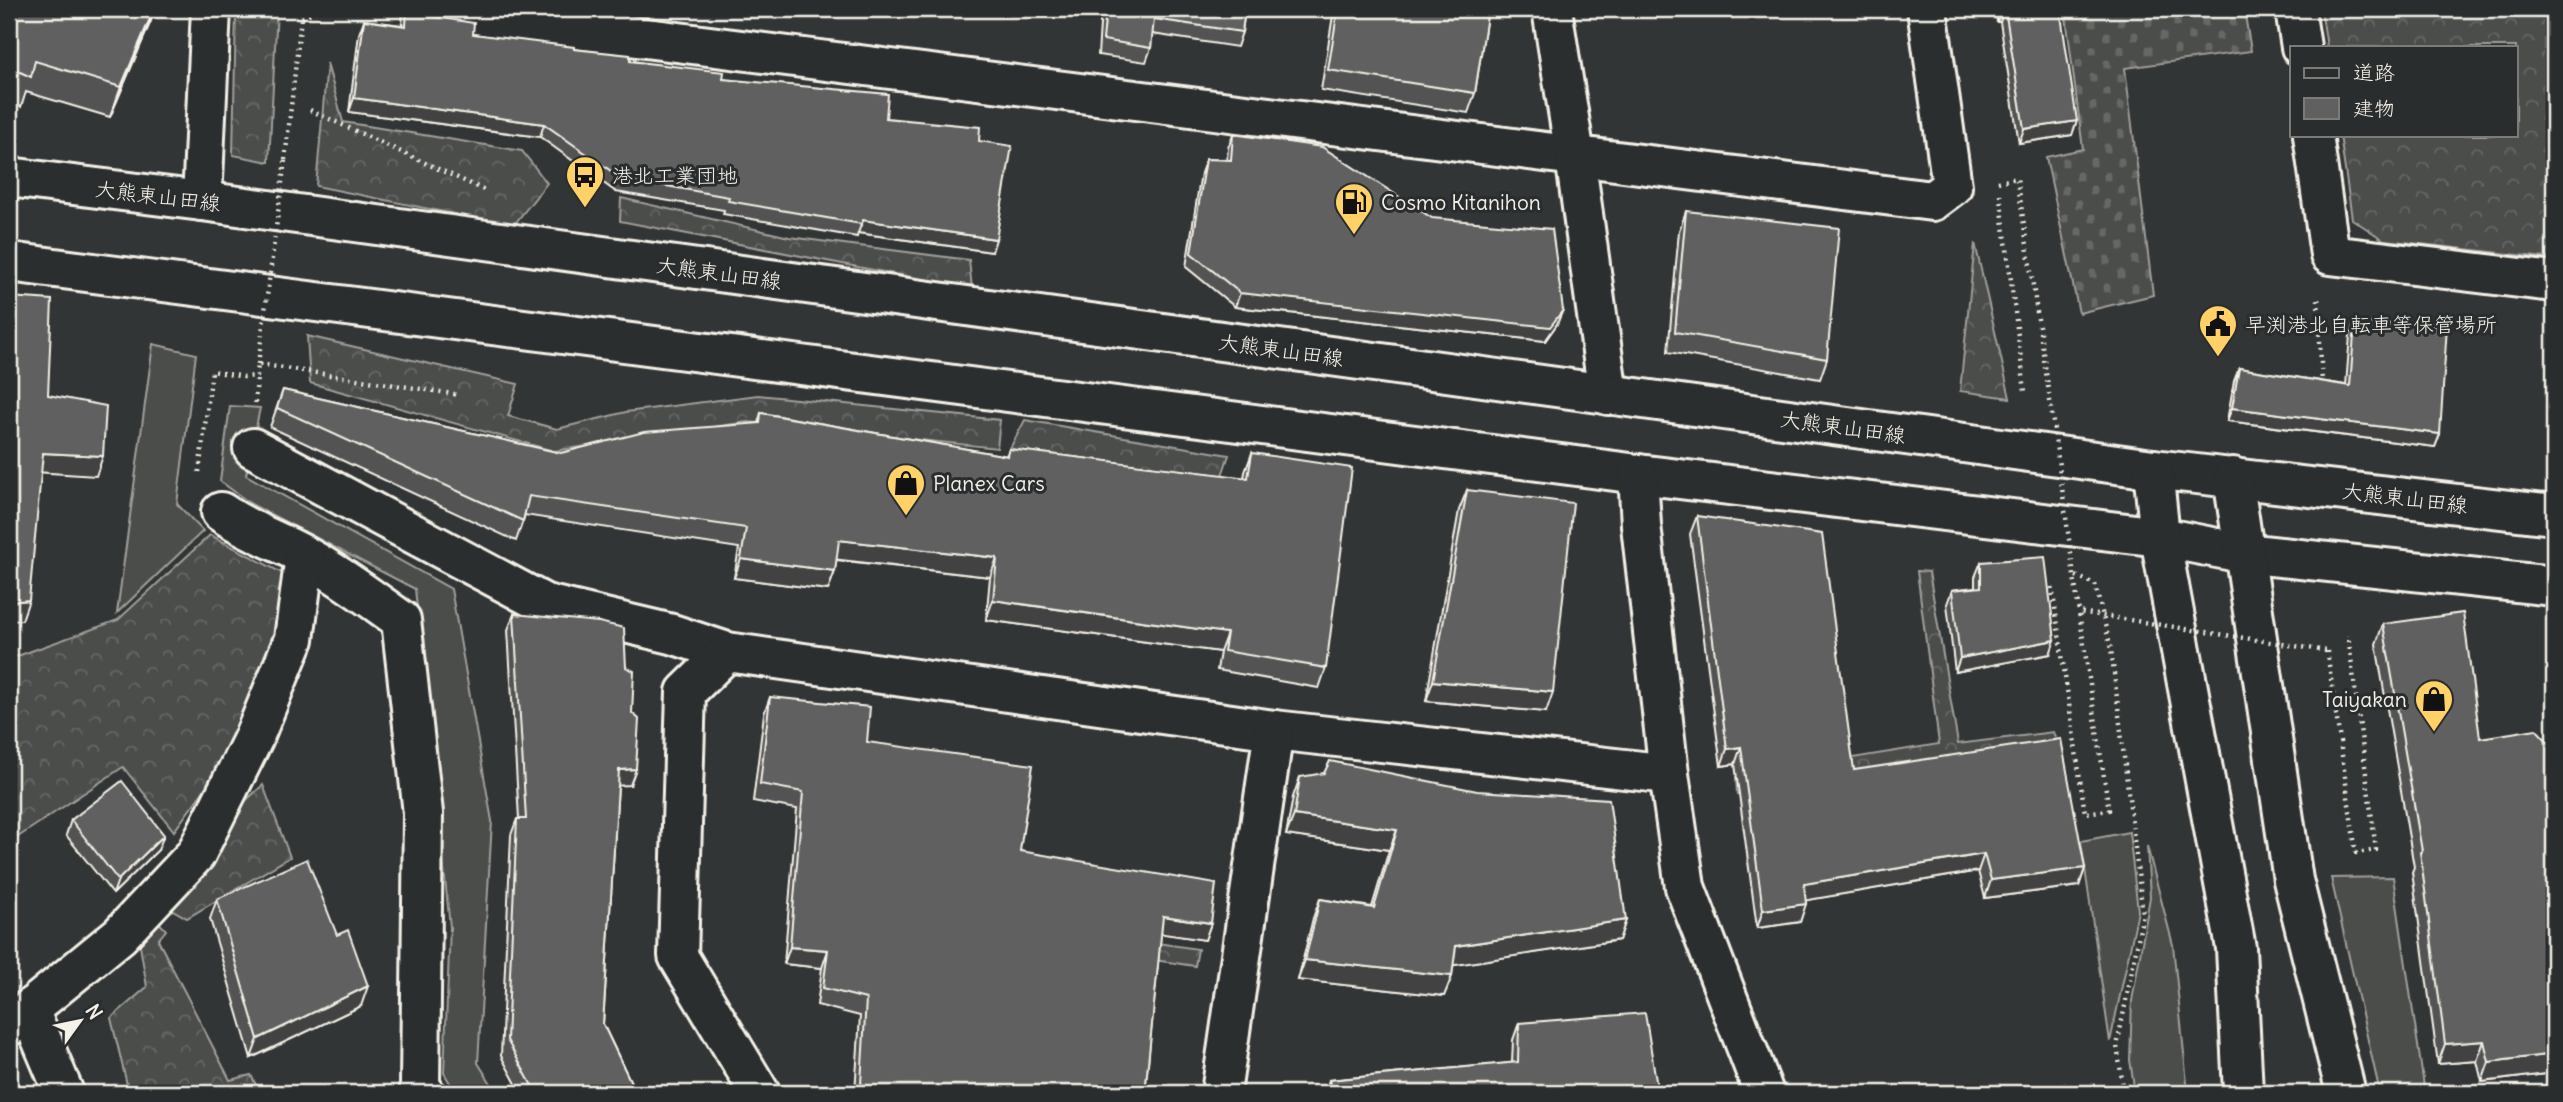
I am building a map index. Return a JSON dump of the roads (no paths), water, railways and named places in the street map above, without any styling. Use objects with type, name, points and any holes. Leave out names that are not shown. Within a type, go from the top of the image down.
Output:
[{"type":"main road","points":[[202,201],[211,9]]},
{"type":"main road","points":[[435,9],[542,25],[1932,201],[1952,186],[1927,9]]},
{"type":"main road","points":[[1552,9],[1608,395]]},
{"type":"main road","points":[[2295,9],[2301,46]]},
{"type":"main road","points":[[2313,136],[2330,255],[2554,282]]},
{"type":"main road","name":"大熊東山田線","points":[[9,177],[202,201],[2153,469],[2554,515]]},
{"type":"main road","points":[[9,262],[1638,474],[2160,537],[2243,553],[2554,586]]},
{"type":"main road","points":[[253,448],[545,604],[672,634],[727,652],[1274,730],[1669,774]]},
{"type":"main road","points":[[2153,469],[2160,537],[2236,947],[2243,1093]]},
{"type":"main road","points":[[1638,474],[1641,525],[1669,774],[1685,887],[1764,1093]]},
{"type":"main road","points":[[2233,477],[2293,880],[2346,1093]]},
{"type":"main road","points":[[230,518],[334,572],[401,620],[424,813],[420,1044],[421,1086],[425,1093]]},
{"type":"main road","points":[[64,1093],[19,1018],[120,935],[195,854],[254,737],[294,639],[305,555]]},
{"type":"main road","points":[[727,652],[686,692],[678,956],[760,1093]]},
{"type":"main road","points":[[1221,1093],[1274,730]]},
{"type":"place","name":"港北工業団地","points":[[585,209]]},
{"type":"place","name":"Cosmo Kitanihon","points":[[1354,236]]},
{"type":"place","name":"早渕港北自転車等保管場所","points":[[2218,358]]},
{"type":"place","name":"Planex Cars","points":[[906,517]]},
{"type":"place","name":"Taiyakan","points":[[2434,733]]}]
